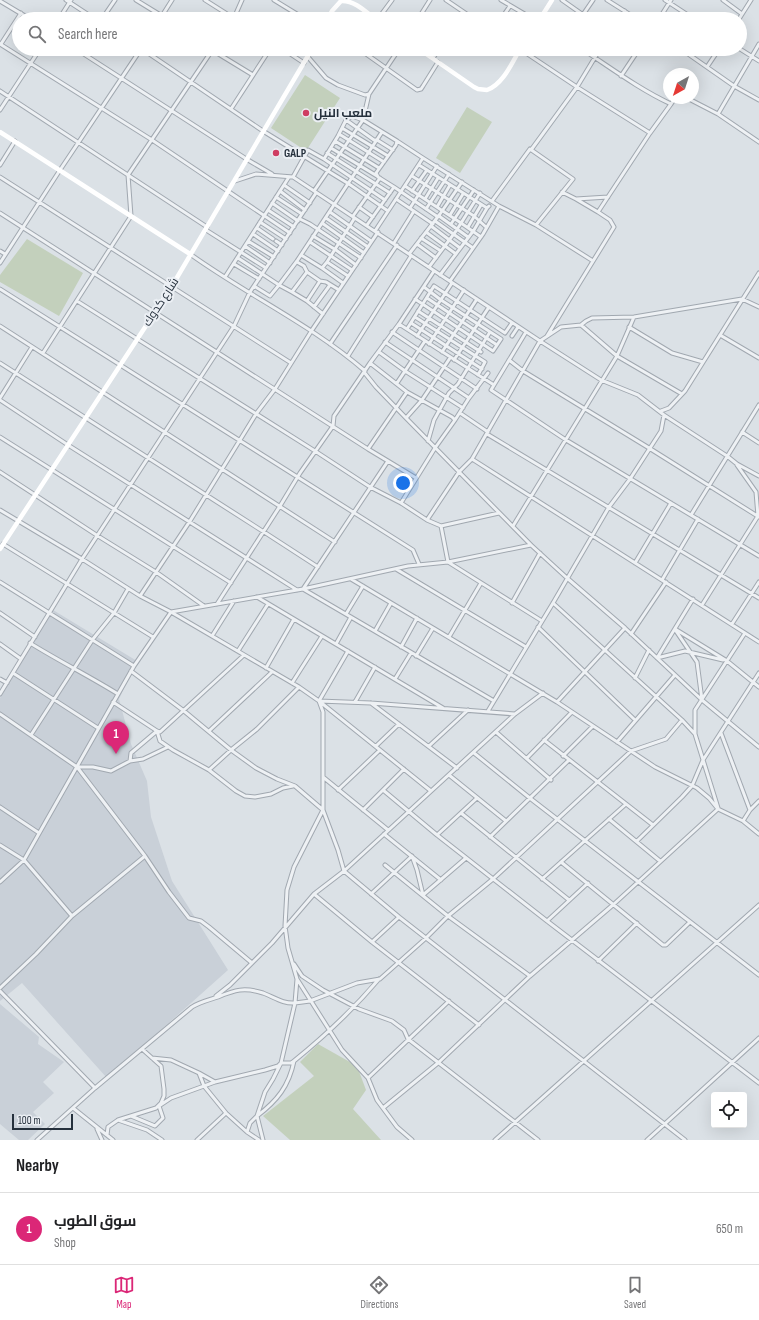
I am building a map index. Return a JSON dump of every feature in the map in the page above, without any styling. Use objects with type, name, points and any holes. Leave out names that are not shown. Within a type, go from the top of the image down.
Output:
[{"type":"street","points":[[0,0],[19,12]]},
{"type":"street","points":[[66,0],[70,1],[85,12]]},
{"type":"street","points":[[107,12],[115,0]]},
{"type":"street","points":[[136,0],[153,12]]},
{"type":"street","points":[[165,12],[172,0]]},
{"type":"street","points":[[205,0],[224,12]]},
{"type":"street","points":[[238,12],[242,0]]},
{"type":"street","points":[[274,0],[294,12]]},
{"type":"street","points":[[332,12],[340,0],[349,1],[366,12]]},
{"type":"street","points":[[383,12],[392,0]]},
{"type":"street","points":[[422,12],[430,0]]},
{"type":"street","points":[[446,0],[463,12]]},
{"type":"street","points":[[501,0],[521,12]]},
{"type":"street","points":[[544,12],[552,0]]},
{"type":"street","points":[[562,0],[579,12]]},
{"type":"street","points":[[585,12],[593,0]]},
{"type":"street","points":[[607,0],[625,11]]},
{"type":"street","points":[[665,0],[670,1],[685,12]]},
{"type":"street","points":[[723,0],[739,12]]},
{"type":"street","points":[[743,12],[751,0]]},
{"type":"street","points":[[63,12],[70,1]]},
{"type":"street","points":[[663,12],[670,1]]},
{"type":"street","points":[[506,12],[510,6]]},
{"type":"street","points":[[12,26],[0,44],[12,52]]},
{"type":"street","points":[[718,114],[759,44]]},
{"type":"street","points":[[747,53],[759,61]]},
{"type":"street","points":[[19,56],[229,190],[290,233]]},
{"type":"street","points":[[0,110],[35,56]]},
{"type":"street","points":[[87,56],[248,160],[274,175]]},
{"type":"street","points":[[0,263],[78,142],[136,56]]},
{"type":"street","points":[[152,56],[263,131],[328,170],[388,211]]},
{"type":"street","points":[[42,354],[131,216],[128,175],[209,56]]},
{"type":"street","points":[[223,56],[253,75]]},
{"type":"street","points":[[231,109],[265,56]]},
{"type":"street","points":[[294,56],[304,63]]},
{"type":"street","points":[[370,56],[417,90],[421,89],[438,61]]},
{"type":"street","points":[[0,694],[82,559],[234,326],[250,292],[310,203],[328,170],[363,120],[369,94],[394,56]]},
{"type":"street","points":[[430,56],[478,89],[487,90],[496,85],[503,77],[516,56]]},
{"type":"street","points":[[530,56],[576,87],[650,133]]},
{"type":"street","points":[[622,76],[635,56]]},
{"type":"street","points":[[691,56],[734,86],[759,100]]},
{"type":"street","points":[[707,67],[714,56]]},
{"type":"street","points":[[308,57],[326,78],[338,85],[369,94]]},
{"type":"street","name":"شارع كدوك","points":[[1,546],[36,495],[172,286],[308,57]]},
{"type":"street","points":[[492,201],[530,149],[531,150],[576,87],[595,57],[622,76],[663,99]]},
{"type":"street","points":[[0,91],[266,268]]},
{"type":"street","points":[[598,212],[671,104]]},
{"type":"street","points":[[699,104],[718,114],[759,142]]},
{"type":"street","points":[[324,159],[346,120],[352,116],[363,120],[499,206],[536,225],[593,261]]},
{"type":"street","points":[[346,120],[374,140],[377,140],[393,150]]},
{"type":"street","points":[[342,128],[372,148],[388,156]]},
{"type":"street","points":[[0,132],[348,356],[396,408],[531,545],[625,628],[702,700],[759,747]]},
{"type":"street","points":[[254,286],[270,296],[297,262],[382,132]]},
{"type":"street","points":[[338,134],[384,162]]},
{"type":"street","points":[[0,165],[15,141]]},
{"type":"street","points":[[335,141],[379,168]]},
{"type":"street","points":[[379,178],[376,173],[393,150],[397,141]]},
{"type":"street","points":[[331,148],[458,228],[468,237]]},
{"type":"street","points":[[226,277],[272,203],[305,157],[308,150],[332,164],[385,200]]},
{"type":"street","points":[[531,150],[573,179],[536,225]]},
{"type":"street","points":[[327,153],[390,193]]},
{"type":"street","points":[[140,596],[190,521],[256,414],[292,363],[311,331],[361,258],[388,211],[423,158]]},
{"type":"street","points":[[418,165],[475,202],[488,207],[473,231],[440,275]]},
{"type":"street","points":[[410,208],[437,166]]},
{"type":"street","points":[[412,191],[427,170]]},
{"type":"street","points":[[235,181],[256,174],[291,177],[367,225],[540,341],[602,380],[638,395],[664,415],[737,464],[759,476]]},
{"type":"street","points":[[426,209],[450,174]]},
{"type":"street","points":[[412,176],[474,216],[486,227]]},
{"type":"street","points":[[0,177],[292,363]]},
{"type":"street","points":[[322,268],[350,226],[354,219],[353,216],[379,178]]},
{"type":"street","points":[[425,199],[438,178]]},
{"type":"street","points":[[348,356],[417,244],[439,217],[462,182]]},
{"type":"street","points":[[284,185],[310,203]]},
{"type":"street","points":[[437,207],[450,185]]},
{"type":"street","points":[[405,186],[455,218],[481,237]]},
{"type":"street","points":[[367,225],[394,187]]},
{"type":"street","points":[[451,224],[474,190]]},
{"type":"street","points":[[280,191],[305,210]]},
{"type":"street","points":[[546,337],[614,227],[610,220],[562,192]]},
{"type":"street","points":[[429,267],[454,234],[480,193]]},
{"type":"street","points":[[450,215],[463,194]]},
{"type":"street","points":[[276,197],[302,214]]},
{"type":"street","points":[[576,199],[608,197]]},
{"type":"street","points":[[396,199],[433,224],[454,234],[473,248]]},
{"type":"street","points":[[272,203],[299,220],[318,229],[361,258]]},
{"type":"street","points":[[468,227],[481,205]]},
{"type":"street","points":[[417,336],[446,293],[451,282],[481,237],[499,206]]},
{"type":"street","points":[[359,207],[373,217]]},
{"type":"street","points":[[268,210],[294,227]]},
{"type":"street","points":[[330,344],[395,244],[414,211]]},
{"type":"street","points":[[330,212],[371,241]]},
{"type":"street","points":[[0,213],[368,449],[416,478]]},
{"type":"street","points":[[484,215],[491,220]]},
{"type":"street","points":[[326,218],[368,247]]},
{"type":"street","points":[[260,222],[286,239]]},
{"type":"street","points":[[322,223],[364,253]]},
{"type":"street","points":[[433,224],[449,240],[460,248]]},
{"type":"street","points":[[257,228],[282,245]]},
{"type":"street","points":[[426,232],[456,254]]},
{"type":"street","points":[[253,234],[278,251]]},
{"type":"street","points":[[313,236],[335,249],[356,265]]},
{"type":"street","points":[[421,238],[441,251]]},
{"type":"street","points":[[248,241],[274,257]]},
{"type":"street","points":[[310,242],[352,270]]},
{"type":"street","points":[[417,244],[436,258]]},
{"type":"street","points":[[245,246],[270,263]]},
{"type":"street","points":[[0,251],[6,254]]},
{"type":"street","points":[[301,255],[343,283]]},
{"type":"street","points":[[238,258],[278,285],[307,301],[323,314]]},
{"type":"street","points":[[297,262],[304,266],[306,272],[339,290]]},
{"type":"street","points":[[327,262],[348,276]]},
{"type":"street","points":[[234,264],[259,279]]},
{"type":"street","points":[[217,604],[248,558],[298,477],[333,426],[334,416],[392,332],[400,324],[434,271]]},
{"type":"street","points":[[292,292],[306,272]]},
{"type":"street","points":[[660,411],[669,408],[682,394],[759,273]]},
{"type":"street","points":[[307,301],[320,281]]},
{"type":"street","points":[[314,307],[330,284]]},
{"type":"street","points":[[407,329],[434,286],[505,333],[512,322]]},
{"type":"street","points":[[415,299],[493,351],[501,339],[441,300],[424,287]]},
{"type":"street","points":[[0,289],[414,550],[419,564]]},
{"type":"street","points":[[429,344],[464,290]]},
{"type":"street","points":[[426,298],[497,345]]},
{"type":"street","points":[[442,352],[477,299]]},
{"type":"street","points":[[427,520],[459,472],[472,459],[540,341],[561,327],[581,325],[592,318],[634,317],[742,299],[759,307]]},
{"type":"street","points":[[77,301],[316,451],[370,487],[401,503],[427,520],[441,526],[499,513]]},
{"type":"street","points":[[454,360],[490,307]]},
{"type":"street","points":[[418,311],[480,351]]},
{"type":"street","points":[[414,317],[485,362],[478,375]]},
{"type":"street","points":[[513,526],[617,356],[634,317]]},
{"type":"street","points":[[411,323],[482,369]]},
{"type":"street","points":[[400,324],[494,386]]},
{"type":"street","points":[[581,325],[617,356],[682,394]]},
{"type":"street","points":[[0,326],[335,542]]},
{"type":"street","points":[[512,336],[518,326]]},
{"type":"street","points":[[629,327],[672,353],[703,362]]},
{"type":"street","points":[[392,332],[418,351],[477,388]]},
{"type":"street","points":[[428,441],[434,420],[475,356],[480,351],[490,332]]},
{"type":"street","points":[[526,332],[491,390],[566,440],[759,556]]},
{"type":"street","points":[[720,334],[759,358]]},
{"type":"street","points":[[397,383],[425,341]]},
{"type":"street","points":[[385,342],[469,398]]},
{"type":"street","points":[[32,347],[0,399],[68,445],[297,590]]},
{"type":"street","points":[[379,352],[405,371],[463,408]]},
{"type":"street","points":[[406,418],[422,400],[450,358]]},
{"type":"street","points":[[510,360],[523,371],[758,516]]},
{"type":"street","points":[[0,363],[318,567]]},
{"type":"street","points":[[370,363],[407,392],[455,420]]},
{"type":"street","points":[[401,503],[435,448],[488,373]]},
{"type":"street","points":[[368,449],[407,392]]},
{"type":"street","points":[[691,515],[759,405]]},
{"type":"street","points":[[460,413],[488,433],[759,598]]},
{"type":"street","points":[[488,711],[609,507],[630,479],[661,431],[664,415]]},
{"type":"street","points":[[742,432],[759,443]]},
{"type":"street","points":[[0,437],[231,583]]},
{"type":"street","points":[[472,459],[759,642]]},
{"type":"street","points":[[304,589],[388,461]]},
{"type":"street","points":[[702,605],[758,516],[756,492],[737,464]]},
{"type":"street","points":[[0,472],[156,572],[204,606]]},
{"type":"street","points":[[635,563],[671,503]]},
{"type":"street","points":[[0,510],[140,596],[299,687],[319,701],[431,791]]},
{"type":"street","points":[[662,580],[698,519]]},
{"type":"street","points":[[441,526],[448,562],[542,621]]},
{"type":"street","points":[[0,882],[24,860],[131,671],[170,612],[304,589],[419,564],[448,562],[531,545]]},
{"type":"street","points":[[1,546],[67,584],[153,637]]},
{"type":"street","points":[[512,603],[540,553]]},
{"type":"street","points":[[396,569],[526,648]]},
{"type":"street","points":[[351,579],[543,693],[655,767],[692,786],[709,798],[718,809],[743,821],[759,834]]},
{"type":"street","points":[[0,582],[134,666]]},
{"type":"street","points":[[631,634],[666,582]]},
{"type":"street","points":[[732,624],[759,582]]},
{"type":"street","points":[[449,637],[481,583]]},
{"type":"street","points":[[346,614],[363,586]]},
{"type":"street","points":[[31,735],[93,639],[114,613],[128,588]]},
{"type":"street","points":[[304,589],[494,701]]},
{"type":"street","points":[[257,597],[443,708]]},
{"type":"street","points":[[657,658],[693,600]]},
{"type":"street","points":[[212,636],[234,601]]},
{"type":"street","points":[[375,631],[391,603]]},
{"type":"street","points":[[553,603],[682,720],[695,734]]},
{"type":"street","points":[[238,651],[268,604]]},
{"type":"street","points":[[0,613],[35,636]]},
{"type":"street","points":[[336,644],[351,617]]},
{"type":"street","points":[[401,646],[417,618]]},
{"type":"street","points":[[266,668],[294,619]]},
{"type":"street","points":[[538,627],[634,720]]},
{"type":"street","points":[[416,656],[433,628]]},
{"type":"street","points":[[557,702],[625,628]]},
{"type":"street","points":[[675,628],[697,662],[702,700]]},
{"type":"street","points":[[675,628],[727,661],[759,687]]},
{"type":"street","points":[[718,809],[695,734],[695,710],[745,633]]},
{"type":"street","points":[[292,683],[322,636]]},
{"type":"street","points":[[30,643],[74,669],[86,674],[118,694]]},
{"type":"street","points":[[0,644],[21,659]]},
{"type":"street","points":[[635,678],[649,650]]},
{"type":"street","points":[[657,658],[685,651],[727,661]]},
{"type":"street","points":[[319,701],[348,652]]},
{"type":"street","points":[[395,679],[411,653]]},
{"type":"street","points":[[130,760],[131,754],[157,731],[160,732],[163,730],[244,655]]},
{"type":"street","points":[[355,702],[375,667]]},
{"type":"street","points":[[131,671],[184,711],[231,750],[256,768],[295,786],[323,810]]},
{"type":"street","points":[[208,731],[272,672]]},
{"type":"street","points":[[12,673],[98,728]]},
{"type":"street","points":[[636,841],[692,786],[703,760],[759,673]]},
{"type":"street","points":[[617,742],[634,720],[657,697],[675,675]]},
{"type":"street","points":[[0,679],[7,683]]},
{"type":"street","points":[[209,770],[258,728],[299,687]]},
{"type":"street","points":[[211,999],[230,985],[272,943],[314,894],[344,871],[515,714],[543,693]]},
{"type":"street","points":[[319,701],[371,703],[515,714]]},
{"type":"street","points":[[319,701],[323,712],[323,810],[344,871],[399,917],[583,1062],[685,1140]]},
{"type":"street","points":[[113,702],[157,731],[160,741],[168,747],[209,770],[236,792],[245,796],[255,797],[271,794],[283,788],[295,786]]},
{"type":"street","points":[[371,703],[457,768]]},
{"type":"street","points":[[429,746],[468,710]]},
{"type":"street","points":[[527,758],[572,712]]},
{"type":"street","points":[[0,714],[77,767],[145,856],[169,892],[189,918],[205,924],[252,963]]},
{"type":"street","points":[[107,1135],[108,1127],[118,1120],[156,1108],[171,1098],[215,1082],[265,1070],[278,1066],[281,1063],[291,1063],[294,1061],[313,1047],[356,1007],[380,979],[448,916],[493,879],[631,751],[666,739],[682,720]]},
{"type":"street","points":[[376,746],[398,724]]},
{"type":"street","points":[[563,756],[593,726]]},
{"type":"street","points":[[496,732],[551,780]]},
{"type":"street","points":[[721,733],[750,810]]},
{"type":"street","points":[[544,740],[653,825]]},
{"type":"street","points":[[77,767],[93,767],[111,771],[130,760],[143,759],[168,747]]},
{"type":"street","points":[[338,790],[380,750]]},
{"type":"street","points":[[474,753],[530,799],[639,881],[759,975]]},
{"type":"street","points":[[490,836],[551,780],[569,760]]},
{"type":"street","points":[[363,810],[404,768]]},
{"type":"street","points":[[449,775],[506,821]]},
{"type":"street","points":[[323,777],[388,830]]},
{"type":"street","points":[[383,790],[437,836],[546,921],[759,1083]]},
{"type":"street","points":[[437,836],[477,798]]},
{"type":"street","points":[[743,821],[750,810],[759,801]]},
{"type":"street","points":[[542,879],[626,804]]},
{"type":"street","points":[[0,807],[39,833]]},
{"type":"street","points":[[383,1108],[438,1063],[530,976],[614,904],[718,809]]},
{"type":"street","points":[[323,810],[289,878],[287,890],[286,926],[288,948],[297,980],[329,1032],[342,1050],[368,1078],[377,1100],[397,1128],[412,1140]]},
{"type":"street","points":[[461,813],[570,900]]},
{"type":"street","points":[[610,819],[660,861]]},
{"type":"street","points":[[384,834],[441,880]]},
{"type":"street","points":[[0,845],[24,860],[72,916]]},
{"type":"street","points":[[95,1088],[0,989],[72,916],[145,856]]},
{"type":"street","points":[[371,894],[412,856]]},
{"type":"street","points":[[412,856],[423,895]]},
{"type":"street","points":[[423,895],[466,858]]},
{"type":"street","points":[[561,862],[664,945],[666,945],[690,922]]},
{"type":"street","points":[[385,865],[448,916],[530,976]]},
{"type":"street","points":[[546,921],[588,883]]},
{"type":"street","points":[[314,894],[372,942],[479,1025]]},
{"type":"street","points":[[495,1140],[759,905]]},
{"type":"street","points":[[372,942],[399,917]]},
{"type":"street","points":[[598,961],[637,923]]},
{"type":"street","points":[[292,960],[302,976],[329,993],[356,1007],[392,1021],[404,1030],[408,1040],[538,1140]]},
{"type":"street","points":[[38,1140],[142,1048],[192,1007],[202,1002],[232,991],[249,989],[273,999],[291,1004],[310,1001],[357,983],[380,979]]},
{"type":"street","points":[[263,1140],[257,1116],[265,1092],[281,1063],[295,1003],[297,980]]},
{"type":"street","points":[[368,1078],[449,1001]]},
{"type":"street","points":[[647,1140],[759,1038]]},
{"type":"street","points":[[142,1048],[161,1066],[164,1096],[162,1103],[158,1106]]},
{"type":"street","points":[[152,1058],[171,1060],[215,1082]]},
{"type":"street","points":[[247,1132],[250,1123],[272,1104],[279,1095],[292,1072],[294,1061]]},
{"type":"street","points":[[199,1073],[204,1086],[226,1113],[247,1132],[259,1140]]},
{"type":"street","points":[[131,1116],[155,1126],[163,1118],[158,1106]]},
{"type":"street","points":[[73,1108],[113,1140]]},
{"type":"street","points":[[197,1140],[226,1113]]},
{"type":"street","points":[[118,1120],[147,1130],[162,1140]]},
{"type":"street","points":[[97,1127],[102,1140]]},
{"type":"shaded area","points":[[53,610],[137,661],[119,699],[131,744],[147,781],[151,817],[172,881],[228,970],[107,1078],[22,983],[0,1001],[0,698]]},
{"type":"shaded area","points":[[0,1004],[39,1037],[38,1044],[64,1062],[43,1082],[54,1093],[33,1112],[45,1124],[28,1140],[19,1140],[0,1124]]},
{"type":"green space","name":"ملعب النيل","points":[[305,75],[340,98],[306,151],[271,128]]},
{"type":"green space","points":[[467,107],[492,122],[460,173],[436,158]]},
{"type":"green space","points":[[27,239],[83,273],[59,316],[0,282],[0,275]]},
{"type":"green space","points":[[318,1044],[357,1066],[366,1090],[353,1109],[381,1140],[290,1140],[263,1116],[314,1076],[300,1062]]},
{"type":"place","name":"ملعب النيل","points":[[306,113]]},
{"type":"place","name":"GALP","points":[[276,153]]},
{"type":"place","name":"سوق الطوب","points":[[116,754]]}]
